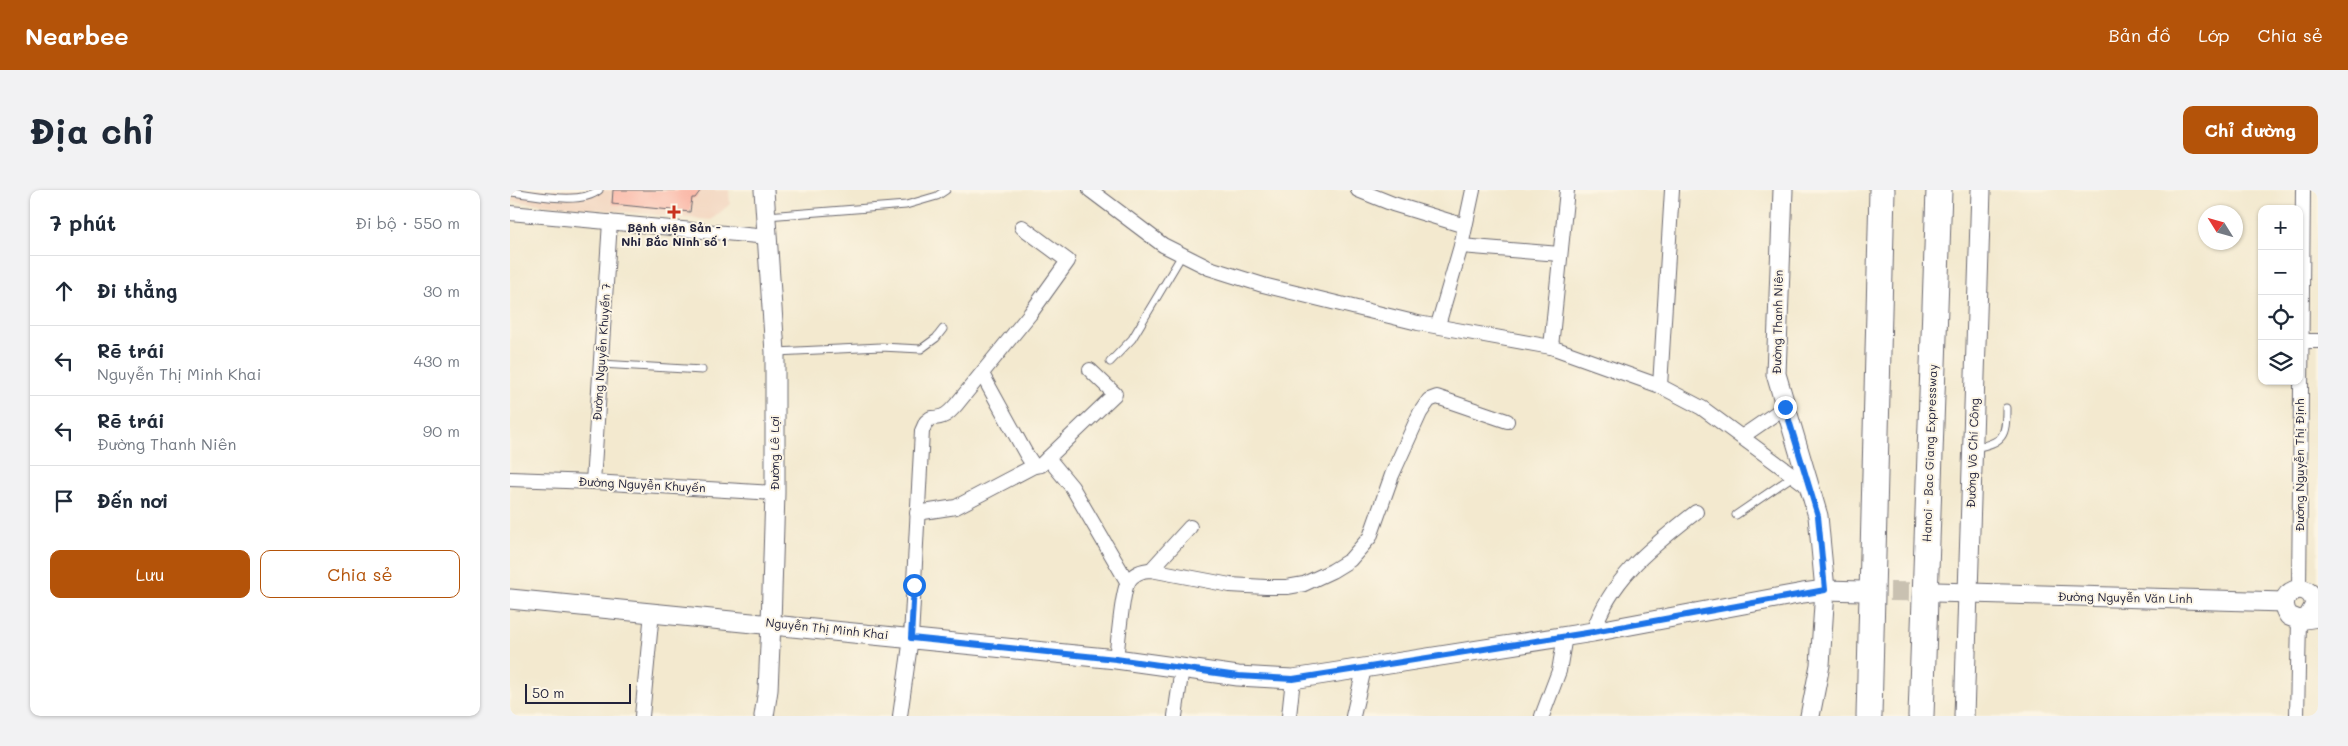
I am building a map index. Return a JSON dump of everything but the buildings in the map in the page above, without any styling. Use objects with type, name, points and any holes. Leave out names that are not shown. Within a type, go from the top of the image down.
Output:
[{"type":"highway","points":[[1869,716],[1882,190]]},
{"type":"highway","name":"Hanoi - Bac Giang Expressway","points":[[1921,716],[1939,190]]},
{"type":"street","name":"Đường Lê Lợi","points":[[764,190],[775,352],[775,493],[768,690],[764,716]]},
{"type":"street","points":[[1090,190],[1163,245],[1209,268],[1263,285],[1418,323],[1438,325],[1551,347],[1660,386],[1702,408],[1743,436],[1810,488]]},
{"type":"street","points":[[1358,190],[1393,204],[1465,226]]},
{"type":"street","points":[[1438,325],[1461,246],[1473,190]]},
{"type":"street","points":[[1551,347],[1567,190]]},
{"type":"street","points":[[1660,386],[1672,190]]},
{"type":"street","name":"Đường Thanh Niên","points":[[1783,190],[1776,374],[1818,516],[1825,590],[1820,665],[1810,716]]},
{"type":"street","name":"Đường Võ Chí Công","points":[[1964,716],[1981,190]]},
{"type":"street","name":"Đường Nguyễn Thị Định","points":[[2301,340],[2303,190]]},
{"type":"street","points":[[510,213],[768,237]]},
{"type":"street","name":"Đường Nguyễn Khuyến 7","points":[[593,482],[610,222]]},
{"type":"street","points":[[900,716],[911,638],[920,445],[926,422],[931,418],[940,418],[948,414],[1030,314],[1068,260],[1022,227]]},
{"type":"street","points":[[1461,246],[1560,254]]},
{"type":"street","points":[[2303,341],[2318,341]]},
{"type":"street","points":[[917,513],[956,507],[1034,466],[1041,465],[1115,394],[1090,370]]},
{"type":"street","points":[[982,374],[1034,466]]},
{"type":"street","name":"Đường Nguyễn Thị Định","points":[[2302,385],[2308,590]]},
{"type":"street","points":[[1116,659],[1124,594],[1128,583],[1134,575],[1143,570],[1151,570],[1230,585],[1286,587],[1304,584],[1350,560],[1370,537],[1392,475],[1420,413],[1429,400],[1437,397],[1507,421]]},
{"type":"street","points":[[1743,436],[1785,407]]},
{"type":"street","points":[[1048,458],[1072,487],[1128,583]]},
{"type":"street","name":"Đường Nguyễn Khuyến","points":[[510,479],[775,493]]},
{"type":"street","points":[[1593,632],[1600,610],[1633,564],[1696,512]]},
{"type":"street","points":[[1151,570],[1190,527]]},
{"type":"street","name":"Nguyễn Thị Minh Khai","points":[[510,599],[771,623],[1116,659],[1238,676],[1293,679],[1593,632],[1825,590],[1862,591]]},
{"type":"street","points":[[2297,716],[2308,618],[2315,605],[2312,595],[2308,590],[2289,593],[2284,602],[2284,607],[2289,616],[2308,618]]},
{"type":"street","name":"Đường Nguyễn Văn Linh","points":[[1936,592],[2284,602]]},
{"type":"street","points":[[642,716],[652,612]]},
{"type":"street","points":[[1542,716],[1560,672],[1565,636]]},
{"type":"street","points":[[1175,716],[1182,668]]},
{"type":"street","points":[[1352,716],[1364,669]]},
{"type":"street","points":[[1289,716],[1293,679]]},
{"type":"lane","points":[[510,192],[577,199],[592,195],[599,190]]},
{"type":"lane","points":[[766,216],[906,205],[937,196],[946,190]]},
{"type":"lane","points":[[1110,362],[1132,340],[1182,255]]},
{"type":"lane","points":[[775,352],[881,347],[921,349],[936,338],[943,329]]},
{"type":"lane","points":[[601,364],[702,370]]},
{"type":"lane","points":[[1974,448],[1990,445],[2003,436],[2006,429],[2006,408]]},
{"type":"lane","points":[[1736,514],[1793,476]]},
{"type":"shaded area","name":"Bệnh viện Sản - Nhi Bắc Ninh số 1","points":[[510,190],[729,190],[730,204],[711,220],[510,201]]},
{"type":"tunnel","points":[[1862,591],[1936,592]]},
{"type":"place","name":"Bệnh viện Sản - Nhi Bắc Ninh số 1","points":[[674,212]]},
{"type":"route","points":[[914,585],[911,638],[1116,659],[1238,676],[1293,679],[1593,632],[1825,590],[1818,516],[1785,407]]}]
